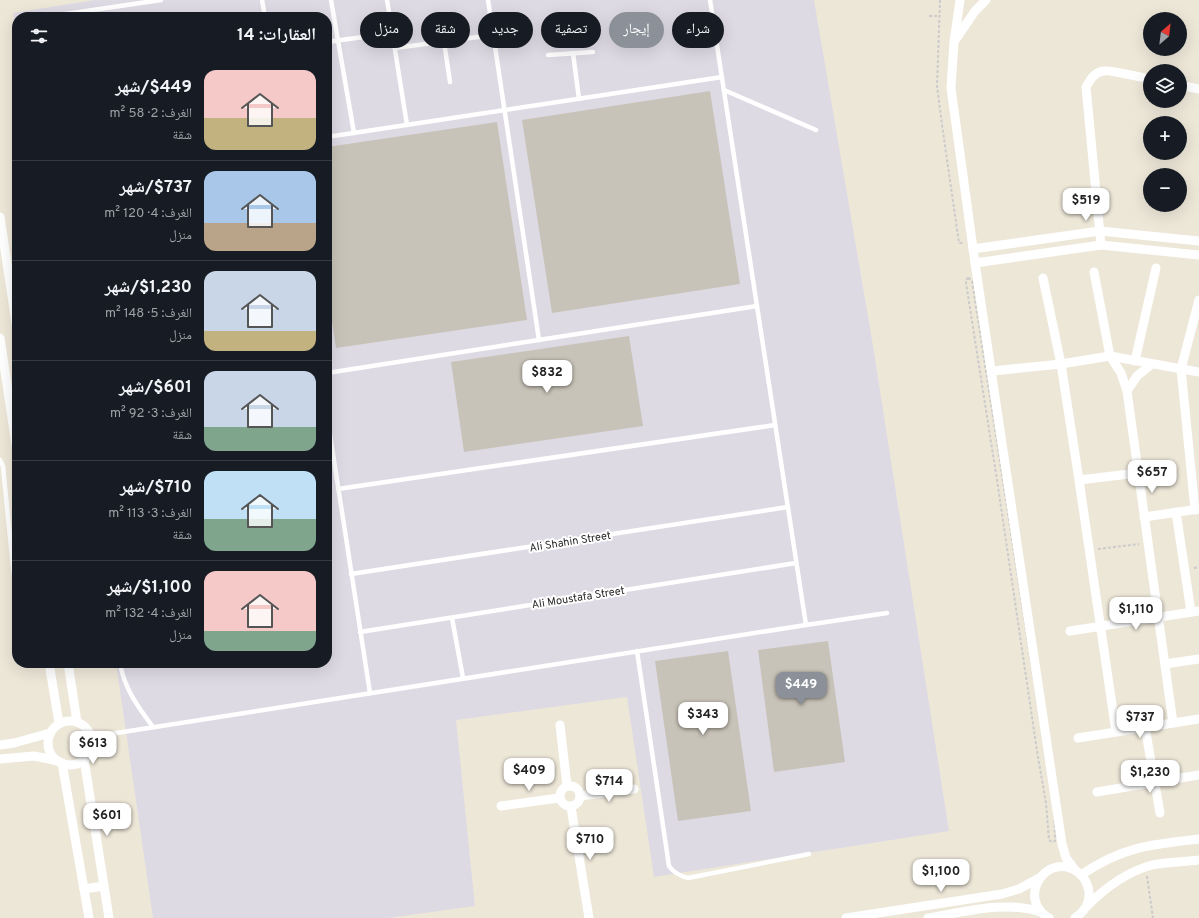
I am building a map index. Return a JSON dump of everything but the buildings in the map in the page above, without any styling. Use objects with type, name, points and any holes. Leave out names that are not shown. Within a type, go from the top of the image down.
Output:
[{"type":"street","points":[[960,0],[954,42],[951,88],[975,263],[1062,844],[1066,858],[1085,879],[1089,890],[1088,901],[1082,914]]},
{"type":"street","points":[[954,42],[975,11],[986,0]]},
{"type":"street","points":[[1101,245],[1086,88],[1096,73],[1105,70],[1143,78]]},
{"type":"street","points":[[1187,86],[1199,89]]},
{"type":"street","points":[[0,217],[12,296]]},
{"type":"street","points":[[973,249],[1100,231],[1199,241]]},
{"type":"street","points":[[975,263],[1101,245],[1199,255]]},
{"type":"street","points":[[1135,361],[1156,268]]},
{"type":"street","points":[[1094,272],[1110,356],[1121,373],[1127,391],[1174,723]]},
{"type":"street","points":[[1043,278],[1061,364],[1116,732]]},
{"type":"street","points":[[1144,517],[1197,509],[1181,369],[1199,300]]},
{"type":"street","points":[[0,338],[12,418]]},
{"type":"street","points":[[992,371],[1061,364],[1110,356],[1199,372]]},
{"type":"street","points":[[1127,391],[1137,376],[1152,364]]},
{"type":"street","points":[[1079,480],[1138,473]]},
{"type":"street","points":[[1070,631],[1195,611],[1176,512]]},
{"type":"street","points":[[1165,664],[1199,658]]},
{"type":"street","points":[[50,668],[59,723]]},
{"type":"street","points":[[69,668],[76,722]]},
{"type":"street","points":[[1078,738],[1199,719]]},
{"type":"street","points":[[0,759],[34,756],[60,762],[74,764],[84,759],[91,749],[91,737],[88,730],[83,725],[70,720],[59,723],[50,733],[48,745],[53,757],[60,762],[89,918]]},
{"type":"street","points":[[560,725],[567,786]]},
{"type":"street","points":[[1145,727],[1160,813]]},
{"type":"street","points":[[0,745],[14,743],[50,733]]},
{"type":"street","points":[[84,759],[108,918]]},
{"type":"street","points":[[1097,792],[1199,775]]},
{"type":"street","points":[[567,786],[577,789],[580,796],[577,804],[571,807],[564,805],[559,798],[562,789],[567,786]]},
{"type":"street","points":[[580,796],[634,789]]},
{"type":"street","points":[[501,806],[559,798]]},
{"type":"street","points":[[571,807],[589,918]]},
{"type":"street","points":[[1078,873],[1132,849],[1199,839]]},
{"type":"street","points":[[1082,914],[1110,885],[1124,877],[1153,865],[1199,860]]},
{"type":"street","points":[[1046,916],[1037,906],[1035,898],[1037,884],[1041,877],[1046,872],[1060,867],[1068,868],[1078,873]]},
{"type":"street","points":[[846,918],[1012,892],[1041,877]]},
{"type":"street","points":[[84,889],[104,886]]},
{"type":"street","points":[[1012,892],[1017,900],[1017,907]]},
{"type":"street","points":[[928,918],[994,907],[1033,909],[1046,916]]},
{"type":"lane","points":[[79,12],[161,0]]},
{"type":"lane","points":[[262,0],[264,12]]},
{"type":"lane","points":[[331,0],[354,133]]},
{"type":"lane","points":[[387,0],[389,12]]},
{"type":"lane","points":[[488,0],[490,12]]},
{"type":"lane","points":[[710,0],[806,625]]},
{"type":"lane","points":[[332,41],[360,37]]},
{"type":"lane","points":[[395,48],[407,125]]},
{"type":"lane","points":[[445,48],[450,82]]},
{"type":"lane","points":[[495,48],[539,340]]},
{"type":"lane","points":[[548,55],[593,52]]},
{"type":"lane","points":[[573,53],[578,99]]},
{"type":"lane","points":[[332,136],[722,77]]},
{"type":"lane","points":[[724,90],[816,130]]},
{"type":"lane","points":[[332,372],[757,306]]},
{"type":"lane","points":[[338,489],[775,425]]},
{"type":"lane","points":[[332,449],[370,693]]},
{"type":"lane","points":[[0,460],[3,466],[12,567]]},
{"type":"lane","name":"Ali Shahin Street","points":[[351,574],[788,507]]},
{"type":"lane","name":"Ali Moustafa Street","points":[[360,632],[796,563]]},
{"type":"lane","points":[[91,737],[887,613]]},
{"type":"lane","points":[[452,618],[463,678]]},
{"type":"lane","points":[[637,651],[669,866],[673,871],[683,877],[688,878],[809,854]]},
{"type":"lane","points":[[121,668],[128,690],[136,704],[153,727]]},
{"type":"path","points":[[929,16],[939,16]]},
{"type":"path","points":[[1090,550],[1148,542]]},
{"type":"path","points":[[1146,867],[1153,918]]},
{"type":"shaded area","points":[[95,0],[814,0],[873,346],[949,831],[654,877],[627,697],[456,720],[475,906],[388,918],[153,918],[117,668],[332,668],[332,12],[19,12]]}]
